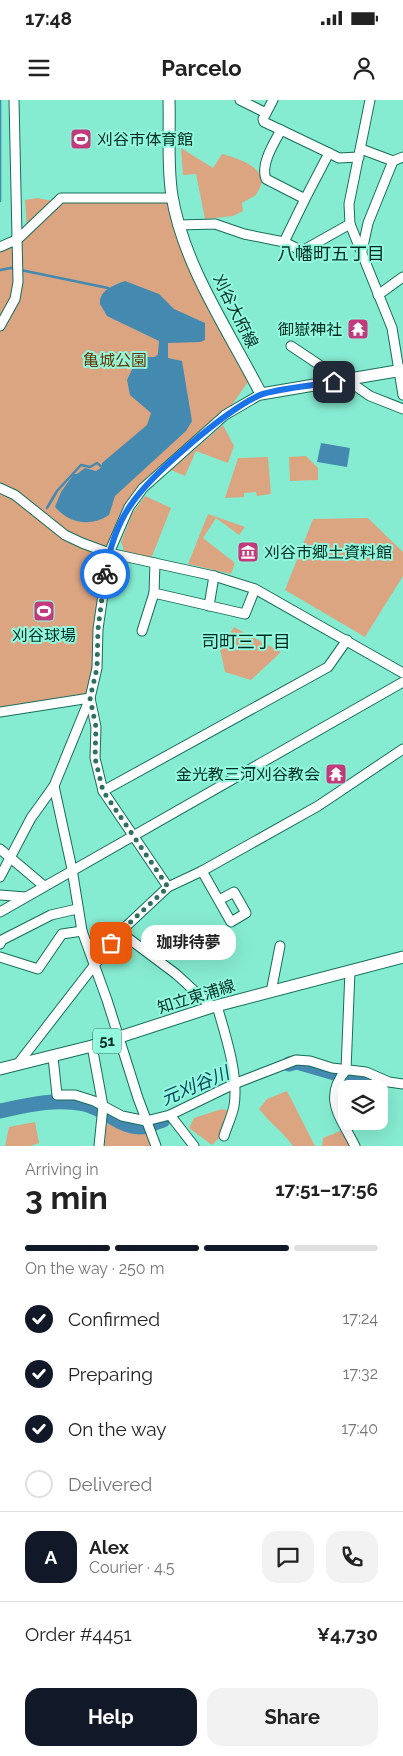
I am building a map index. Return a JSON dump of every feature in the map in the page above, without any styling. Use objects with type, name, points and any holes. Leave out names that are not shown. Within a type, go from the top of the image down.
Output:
[{"type":"main road","name":"刈谷大府線","points":[[169,100],[172,198],[178,225],[203,283],[261,394]]},
{"type":"main road","points":[[261,394],[401,370]]},
{"type":"main road","name":"知立東浦線","points":[[0,1069],[92,1046],[214,1006],[403,957]]},
{"type":"street","points":[[0,326],[15,299],[18,282],[14,100]]},
{"type":"street","points":[[240,100],[266,113]]},
{"type":"street","points":[[272,100],[264,122],[339,158],[360,153],[393,161],[403,157]]},
{"type":"street","points":[[370,100],[349,204],[350,224],[392,328],[401,370],[403,395]]},
{"type":"street","points":[[281,130],[268,157],[264,175],[266,179],[305,199]]},
{"type":"street","points":[[284,242],[328,153]]},
{"type":"street","points":[[362,251],[368,223],[393,161]]},
{"type":"street","points":[[0,247],[18,239],[61,198],[172,198]]},
{"type":"street","points":[[178,225],[215,224],[244,234],[284,242],[302,252],[350,224]]},
{"type":"street","points":[[378,295],[403,277]]},
{"type":"street","points":[[291,346],[333,374],[334,382]]},
{"type":"street","points":[[347,380],[370,396],[403,409]]},
{"type":"street","points":[[0,877],[31,818],[54,786],[90,698],[97,668],[98,629],[109,553],[129,507],[143,488],[226,415],[261,394]]},
{"type":"street","points":[[0,488],[15,494],[65,535],[109,553],[214,576],[255,589],[403,673]]},
{"type":"street","points":[[142,631],[154,592],[155,563]]},
{"type":"street","points":[[209,606],[214,576]]},
{"type":"street","points":[[154,592],[245,614],[255,589]]},
{"type":"street","points":[[103,791],[328,667],[347,640]]},
{"type":"street","points":[[0,912],[72,869],[133,837],[403,682]]},
{"type":"street","points":[[0,712],[90,698]]},
{"type":"street","points":[[90,698],[96,727],[95,758],[103,791],[168,887]]},
{"type":"street","points":[[17,1066],[120,932],[168,887],[202,872],[318,806],[403,749]]},
{"type":"street","points":[[54,786],[72,869],[77,909],[82,930],[156,1146]]},
{"type":"street","points":[[0,849],[44,886]]},
{"type":"street","points":[[202,872],[219,900]]},
{"type":"street","points":[[0,894],[25,897]]},
{"type":"street","points":[[0,944],[2,940],[51,915],[77,909]]},
{"type":"street","points":[[0,956],[38,969],[62,934],[82,930]]},
{"type":"street","points":[[120,932],[176,974],[214,1006],[228,1044],[234,1087],[234,1106],[224,1136]]},
{"type":"street","points":[[271,992],[280,946]]},
{"type":"street","points":[[350,971],[346,1071],[337,1080],[333,1097],[336,1108],[355,1146]]},
{"type":"street","points":[[92,1046],[103,1106],[98,1146]]},
{"type":"street","points":[[53,1057],[56,1095],[75,1095],[122,1116],[147,1124],[296,1060],[310,1061],[346,1071],[366,1072],[389,1082],[403,1084]]},
{"type":"street","points":[[170,1115],[194,1146]]},
{"type":"green space","points":[[181,148],[213,168],[222,154],[252,166],[260,175],[262,180],[261,186],[256,195],[242,203],[243,211],[233,216],[205,219],[196,174],[183,175]]},
{"type":"green space","name":"亀城公園","points":[[37,198],[53,201],[61,198],[172,198],[178,225],[252,376],[225,415],[143,488],[109,553],[90,698],[0,712],[0,247],[27,230],[25,200]]},
{"type":"green space","points":[[223,425],[234,446],[228,463],[196,451],[185,476],[171,470]]},
{"type":"green space","points":[[306,456],[318,468],[318,480],[290,481],[289,457]]},
{"type":"green space","points":[[268,457],[271,494],[257,496],[256,492],[244,493],[244,497],[225,498],[238,458]]},
{"type":"green space","points":[[145,496],[171,508],[151,559],[125,554],[121,542],[132,514]]},
{"type":"green space","points":[[208,514],[245,527],[239,535],[216,518],[203,538],[235,563],[231,574],[188,564]]},
{"type":"green space","points":[[368,518],[403,552],[403,576],[365,637],[285,590],[313,519]]},
{"type":"green space","points":[[234,627],[281,652],[251,680],[225,672],[220,649]]},
{"type":"green space","points":[[287,1091],[315,1146],[293,1146],[259,1109],[267,1099]]},
{"type":"green space","points":[[222,1109],[229,1111],[221,1136],[212,1145],[189,1128],[194,1118]]},
{"type":"green space","points":[[108,1121],[128,1131],[146,1132],[152,1146],[102,1146],[101,1141]]},
{"type":"green space","points":[[35,1122],[39,1143],[30,1146],[5,1146],[9,1127]]},
{"type":"green space","points":[[343,1130],[350,1146],[322,1146],[323,1138]]},
{"type":"water","points":[[125,281],[159,294],[174,309],[205,323],[205,340],[200,342],[168,343],[168,358],[182,361],[192,421],[186,431],[115,496],[109,515],[95,521],[81,522],[67,517],[55,507],[61,492],[74,474],[85,468],[96,471],[102,467],[102,463],[147,425],[151,413],[130,395],[127,380],[138,357],[155,357],[158,354],[159,341],[107,316],[100,304],[100,299],[105,292],[112,286]]},
{"type":"water","points":[[321,443],[350,448],[347,467],[317,462]]},
{"type":"waterway","points":[[0,100],[0,201]]},
{"type":"waterway","points":[[11,268],[108,288]]},
{"type":"waterway","points":[[0,270],[11,268]]},
{"type":"waterway","points":[[47,508],[57,491],[81,465],[90,467],[97,463],[102,467]]},
{"type":"waterway","name":"元刈谷川","points":[[289,1064],[297,1062],[345,1076],[364,1075],[376,1080]]},
{"type":"waterway","name":"元刈谷川","points":[[0,1111],[42,1103],[73,1102],[91,1106],[119,1121],[133,1126],[143,1127],[163,1120]]},
{"type":"way so far","points":[[105,574],[98,629],[97,668],[90,698],[96,727],[95,758],[103,791],[168,887],[120,932],[111,943]]},
{"type":"place","name":"刈谷市体育館","points":[[81,139]]},
{"type":"place","name":"御嶽神社","points":[[358,329]]},
{"type":"place","name":"刈谷市郷土資料館","points":[[248,552]]},
{"type":"place","name":"刈谷球場","points":[[44,611]]},
{"type":"place","name":"金光教三河刈谷教会","points":[[336,774]]},
{"type":"place","name":"珈琲待夢","points":[[111,943]]},
{"type":"district","name":"八幡町五丁目","points":[[331,254]]},
{"type":"district","name":"司町三丁目","points":[[246,642]]},
{"type":"route","points":[[105,574],[109,553],[129,507],[143,488],[226,415],[261,394],[334,382]]}]
